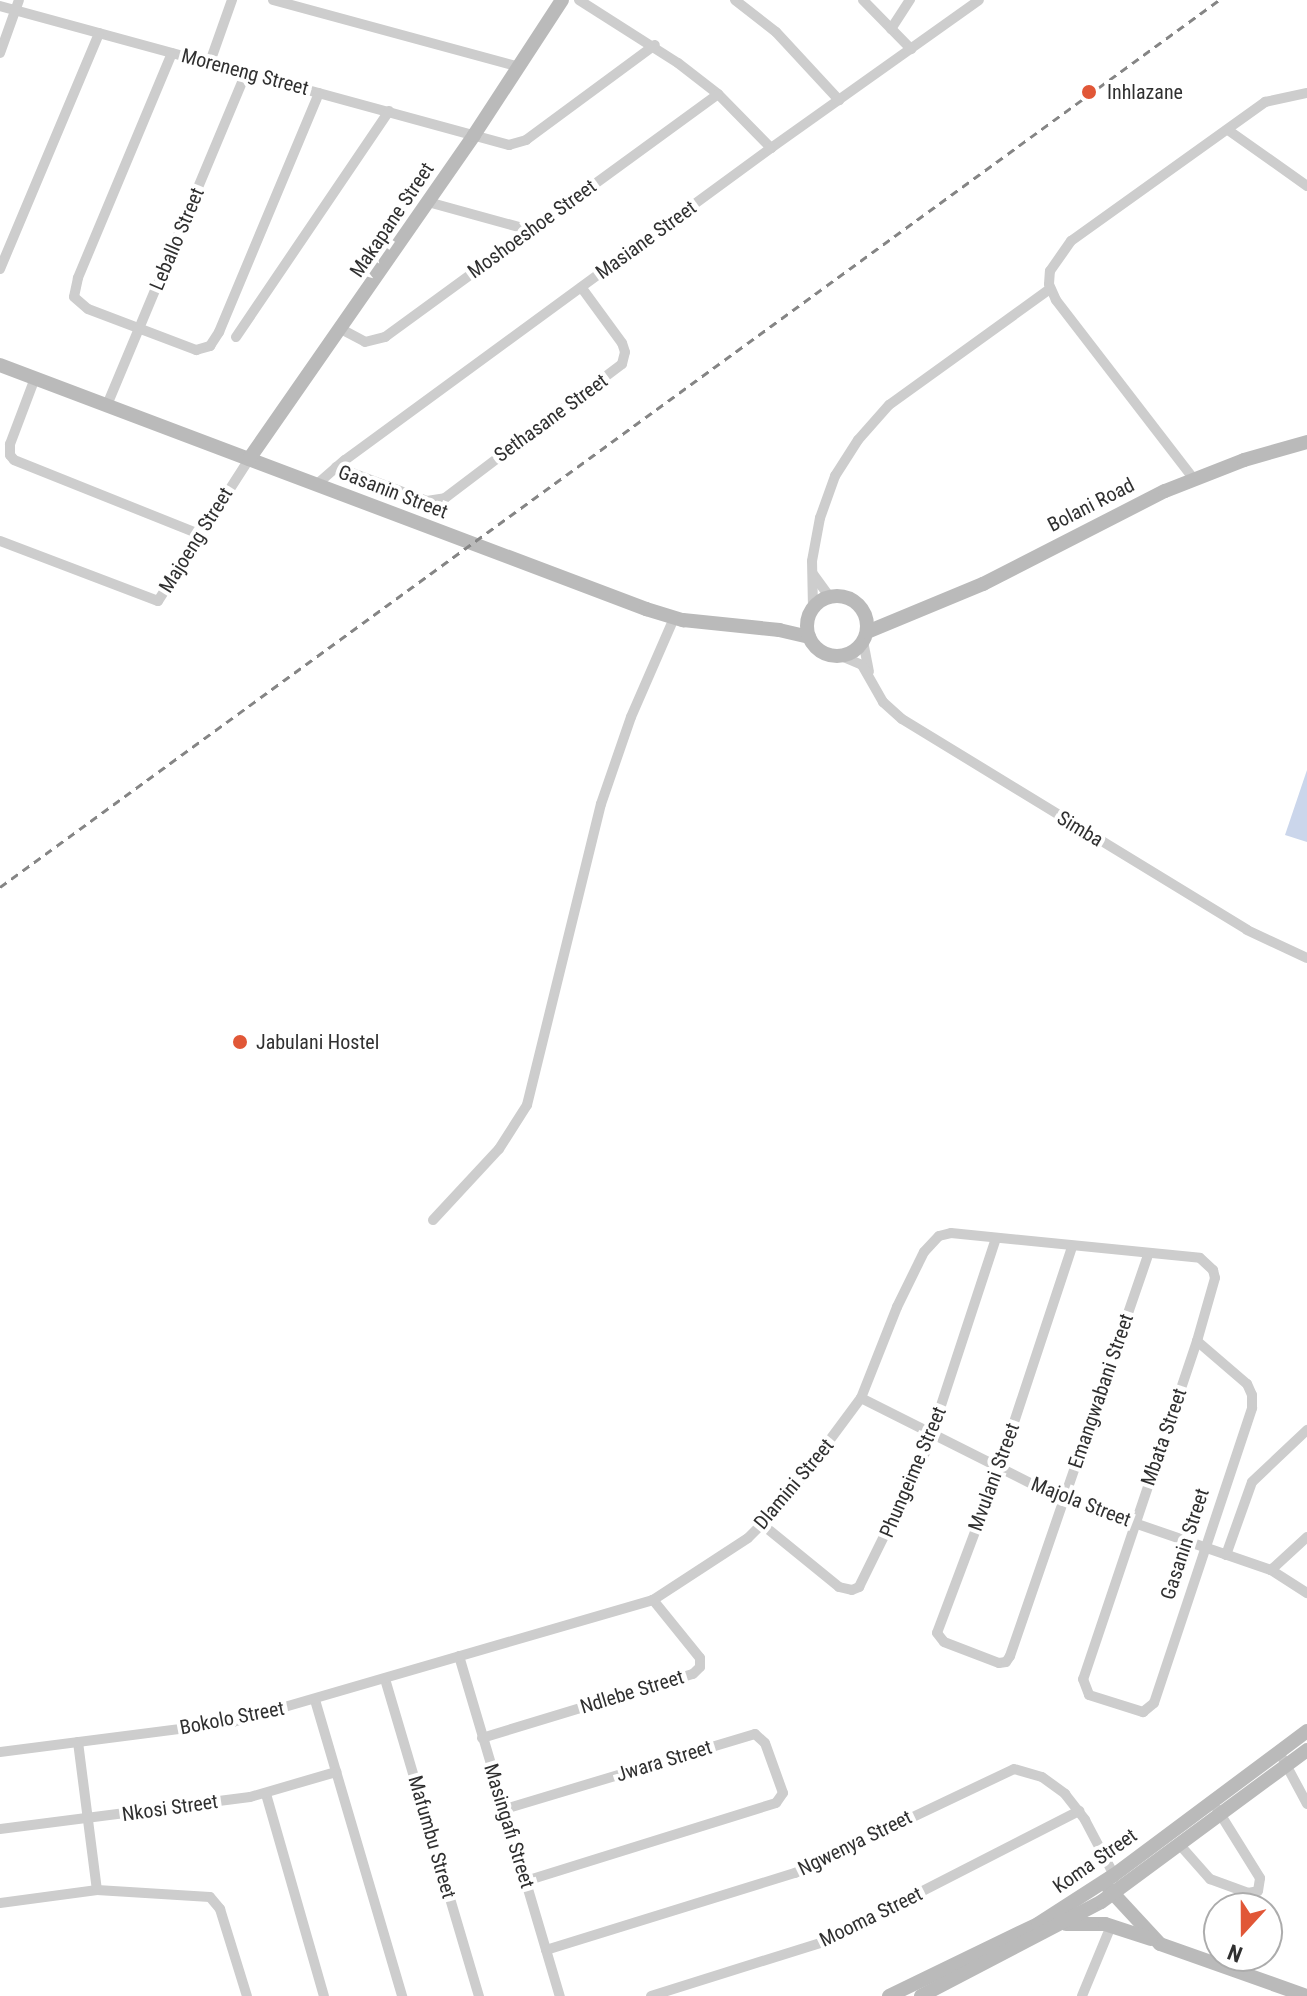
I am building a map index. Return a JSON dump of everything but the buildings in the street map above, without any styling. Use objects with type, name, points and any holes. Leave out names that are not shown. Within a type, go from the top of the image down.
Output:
[{"type":"street","points":[[210,62],[232,0]]},
{"type":"street","points":[[273,0],[519,67]]},
{"type":"street","name":"Makapane Street","points":[[249,459],[474,135],[562,0]]},
{"type":"street","points":[[579,0],[655,45],[718,94],[771,148]]},
{"type":"street","points":[[735,0],[784,40],[839,100]]},
{"type":"street","points":[[863,0],[911,49]]},
{"type":"street","points":[[891,29],[910,0]]},
{"type":"street","name":"Masiane Street","points":[[316,485],[336,467],[771,148],[979,0]]},
{"type":"street","points":[[0,53],[17,5]]},
{"type":"street","name":"Moreneng Street","points":[[0,6],[17,5],[99,33],[509,145],[520,143],[655,45]]},
{"type":"street","points":[[0,269],[99,33]]},
{"type":"street","points":[[172,53],[78,278],[76,302],[196,350],[210,346],[228,313],[319,93]]},
{"type":"street","name":"Leballo Street","points":[[107,405],[246,73]]},
{"type":"street","points":[[1193,478],[1050,289],[1052,265],[1071,241],[1271,98],[1307,93]]},
{"type":"street","name":"Moshoeshoe Street","points":[[341,329],[365,342],[378,341],[718,94]]},
{"type":"street","points":[[236,337],[389,111]]},
{"type":"street","points":[[1228,130],[1307,186]]},
{"type":"street","points":[[428,202],[530,230]]},
{"type":"street","name":"Sethasane Street","points":[[336,467],[418,498],[445,498],[622,364],[625,352],[622,343],[581,287]]},
{"type":"street","points":[[870,677],[862,665],[821,651],[809,637],[815,538],[826,497],[846,457],[872,421],[906,392],[1050,289]]},
{"type":"street","points":[[228,313],[252,314]]},
{"type":"street","name":"Gasanin Street","points":[[0,365],[674,618],[779,630],[809,637]]},
{"type":"street","points":[[35,378],[10,444],[10,455],[14,460],[199,534]]},
{"type":"street","name":"Bolani Road","points":[[865,636],[899,616],[983,584],[1096,523],[1193,478],[1307,442]]},
{"type":"street","name":"Majoeng Street","points":[[0,541],[158,601],[249,459]]},
{"type":"street","points":[[812,573],[830,597],[852,600],[865,615],[870,677]]},
{"type":"street","points":[[810,614],[830,597]]},
{"type":"street","name":"Gasanin Street","points":[[779,630],[791,629],[810,614]]},
{"type":"street","name":"Bolani Road","points":[[865,615],[899,616]]},
{"type":"street","points":[[433,1220],[507,1139],[527,1105],[601,804],[631,717],[674,618]]},
{"type":"street","points":[[841,656],[856,650],[865,636]]},
{"type":"street","name":"Simba","points":[[870,677],[883,702],[902,719],[1247,930],[1307,958]]},
{"type":"street","name":"Dlamini Street","points":[[459,1656],[653,1600],[763,1525],[805,1475],[861,1398],[904,1292],[924,1252],[939,1236],[951,1233],[996,1238]]},
{"type":"street","points":[[996,1238],[1149,1253]]},
{"type":"street","name":"Phungeime Street","points":[[763,1525],[839,1587],[856,1589],[897,1516],[933,1434],[996,1238]]},
{"type":"street","name":"Mvulani Street","points":[[1004,1663],[944,1642],[937,1634],[999,1468],[1072,1247]]},
{"type":"street","name":"Mbata Street","points":[[1083,1687],[1215,1278],[1211,1265],[1202,1258],[1149,1253]]},
{"type":"street","name":"Emangwabani Street","points":[[1004,1663],[1010,1656],[1149,1253]]},
{"type":"street","name":"Gasanin Street","points":[[1083,1687],[1089,1695],[1140,1711],[1152,1706],[1206,1547],[1252,1399],[1247,1384],[1197,1341]]},
{"type":"street","name":"Majola Street","points":[[861,1398],[1064,1500],[1271,1570],[1307,1593]]},
{"type":"street","points":[[1226,1555],[1252,1482],[1307,1430]]},
{"type":"street","points":[[1271,1570],[1307,1537]]},
{"type":"street","name":"Ndlebe Street","points":[[482,1738],[693,1674],[700,1667],[700,1658],[653,1600]]},
{"type":"street","name":"Bokolo Street","points":[[0,1752],[233,1722],[459,1656]]},
{"type":"street","name":"Masingafi Street","points":[[459,1656],[560,1996]]},
{"type":"street","name":"Mafumbu Street","points":[[385,1679],[479,1996]]},
{"type":"street","points":[[315,1700],[402,1996]]},
{"type":"street","name":"Koma Street","points":[[889,1996],[1038,1924],[1217,1808],[1283,1759],[1307,1731]]},
{"type":"street","name":"Jwara Street","points":[[505,1809],[755,1734],[765,1743],[783,1798],[778,1803],[525,1881]]},
{"type":"street","points":[[78,1742],[97,1890]]},
{"type":"street","name":"Koma Street","points":[[1283,1759],[1307,1750]]},
{"type":"street","points":[[1283,1759],[1307,1804]]},
{"type":"street","name":"Ngwenya Street","points":[[546,1950],[795,1873],[1004,1771],[1022,1770],[1042,1777],[1065,1794],[1079,1811],[1109,1878]]},
{"type":"street","name":"Nkosi Street","points":[[0,1829],[266,1794],[336,1772]]},
{"type":"street","points":[[266,1794],[324,1996]]},
{"type":"street","points":[[1179,1844],[1210,1879],[1255,1893],[1261,1885],[1260,1878],[1217,1808]]},
{"type":"street","name":"Koma Street","points":[[921,1996],[1060,1925],[1113,1894],[1179,1844],[1217,1808]]},
{"type":"street","name":"Mooma Street","points":[[651,1996],[823,1942],[1079,1811]]},
{"type":"street","points":[[1109,1878],[1113,1894],[1155,1940]]},
{"type":"street","points":[[0,1903],[97,1890],[202,1895],[214,1899],[222,1913],[247,1996]]},
{"type":"street","points":[[1060,1925],[1111,1926],[1155,1940],[1183,1955],[1307,1996]]},
{"type":"street","points":[[1082,1996],[1111,1926]]},
{"type":"water","points":[[1307,770],[1307,842],[1285,835]]},
{"type":"railway","points":[[0,887],[1219,0]]},
{"type":"place","name":"Inhlazane","points":[[1089,92]]},
{"type":"place","name":"Jabulani Hostel","points":[[240,1042]]}]
